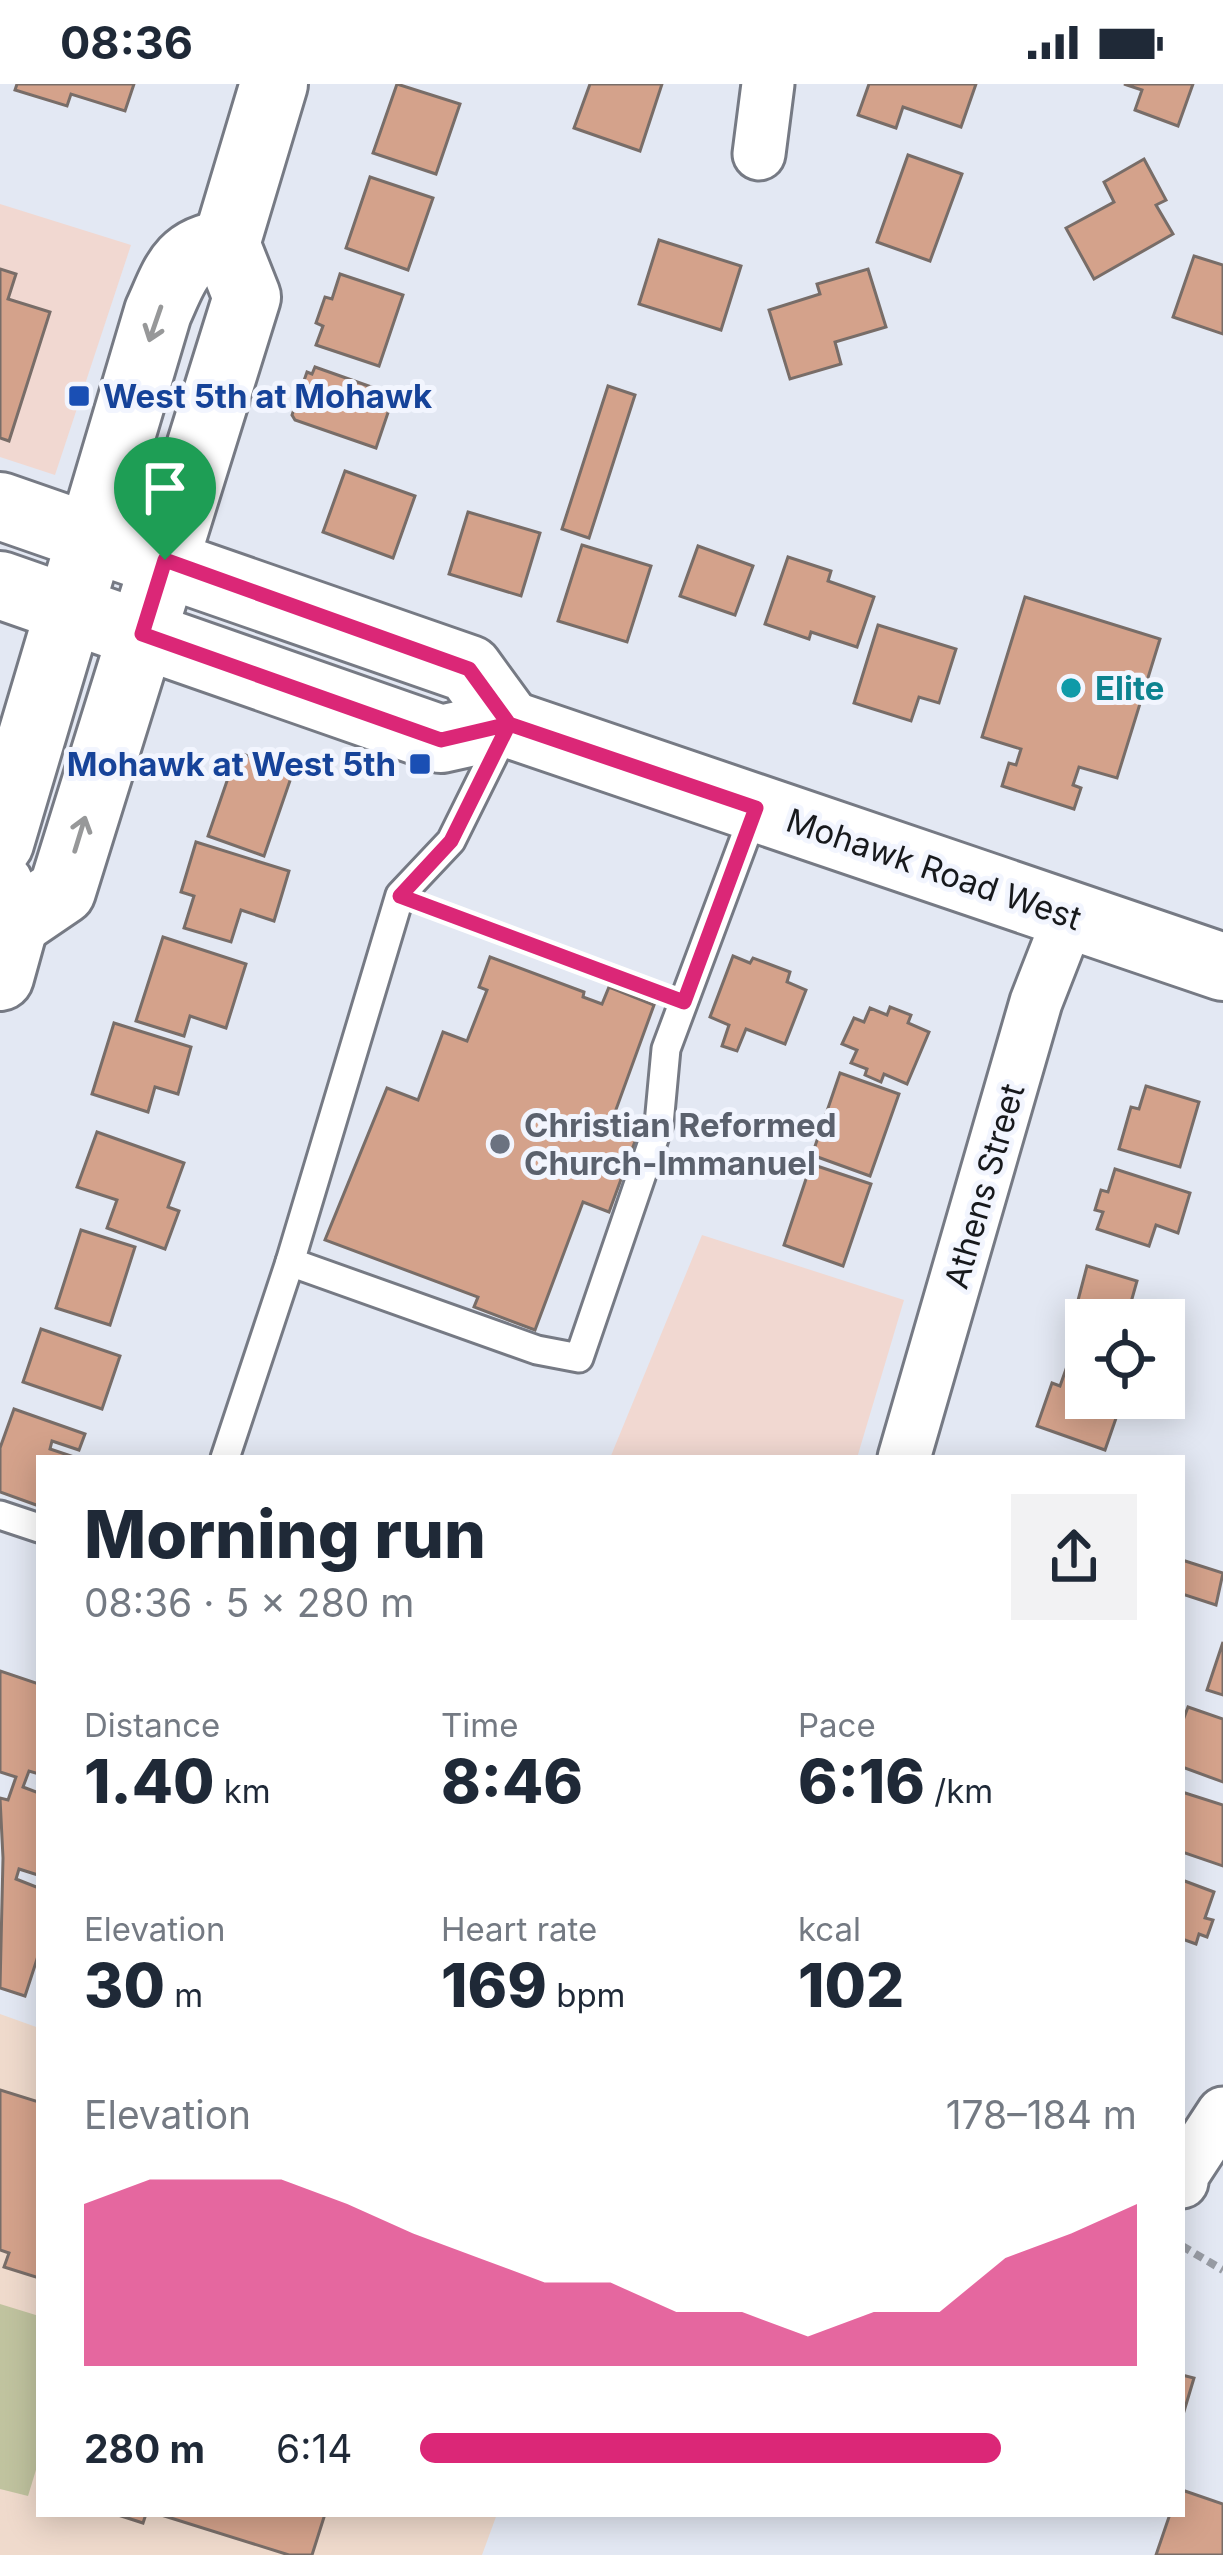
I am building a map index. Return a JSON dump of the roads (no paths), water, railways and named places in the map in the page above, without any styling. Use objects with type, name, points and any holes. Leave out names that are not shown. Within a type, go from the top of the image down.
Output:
[{"type":"main road","points":[[5,928],[62,891],[247,297],[226,244],[274,84]]},
{"type":"main road","points":[[0,843],[158,312],[176,273],[192,253],[226,244]]},
{"type":"main road","points":[[0,506],[469,669],[509,724],[441,740],[0,585]]},
{"type":"main road","name":"Mohawk Road West","points":[[509,724],[1223,968]]},
{"type":"street","points":[[759,154],[768,84]]},
{"type":"street","name":"Athens Street","points":[[905,1455],[1036,1003],[1070,915]]},
{"type":"street","points":[[1185,2171],[1223,2113]]},
{"type":"lane","points":[[226,1455],[290,1262],[400,896],[451,841],[509,724]]},
{"type":"lane","points":[[290,1262],[536,1350],[579,1358],[659,1124],[666,1049],[756,808]]},
{"type":"lane","points":[[0,1515],[36,1527]]},
{"type":"place","name":"West 5th at Mohawk","points":[[79,396]]},
{"type":"place","name":"Elite","points":[[1071,688]]},
{"type":"place","name":"Mohawk at West 5th","points":[[420,764]]},
{"type":"place","name":"Christian Reformed Church-Immanuel","points":[[500,1144]]}]
